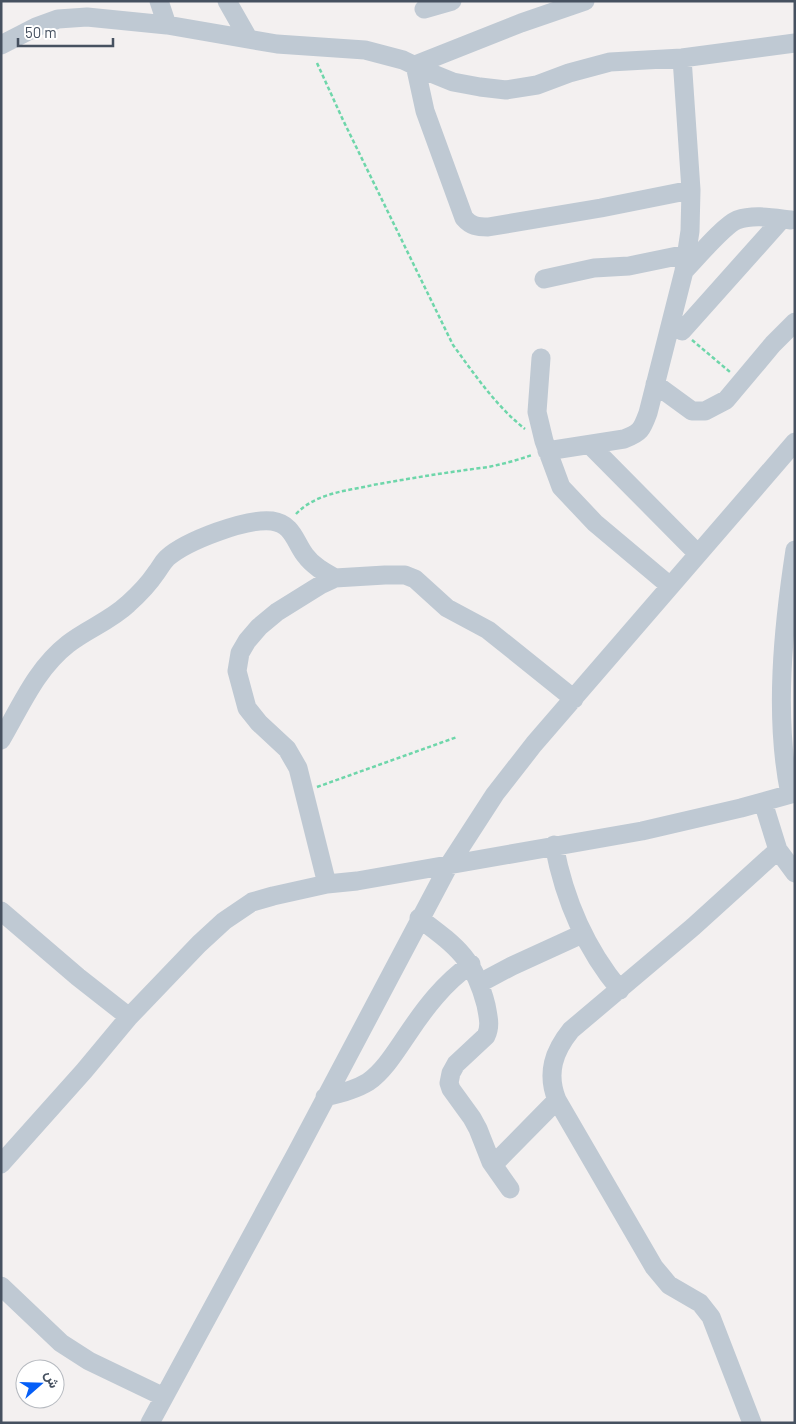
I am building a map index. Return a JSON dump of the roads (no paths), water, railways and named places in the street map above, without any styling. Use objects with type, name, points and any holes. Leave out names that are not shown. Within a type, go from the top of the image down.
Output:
[{"type":"street","points":[[159,1],[166,25]]},
{"type":"street","points":[[227,1],[248,38]]},
{"type":"street","points":[[424,9],[452,1]]},
{"type":"street","points":[[415,65],[579,2]]},
{"type":"street","points":[[2,44],[36,27],[58,19],[87,17],[166,25],[277,44],[365,50],[403,60],[453,82],[506,90],[537,85],[569,73],[610,62],[682,58],[795,43]]},
{"type":"street","points":[[545,446],[590,445],[624,439],[639,432],[648,413],[685,262],[690,231],[691,190],[682,58]]},
{"type":"street","points":[[415,65],[425,112],[460,209],[470,224],[477,227],[488,227],[601,208],[691,190]]},
{"type":"street","points":[[544,279],[594,268],[685,262],[737,220],[764,217],[788,220]]},
{"type":"street","points":[[682,331],[788,220]]},
{"type":"street","points":[[655,384],[684,405],[698,412],[713,408],[726,400],[795,322]]},
{"type":"street","points":[[541,358],[537,412],[545,446],[561,487],[595,523],[670,586]]},
{"type":"street","points":[[590,445],[698,554]]},
{"type":"street","points":[[1,1286],[61,1342],[89,1361],[156,1414],[448,865],[495,794],[534,744],[698,554],[793,451]]},
{"type":"street","points":[[1,740],[34,682],[57,653],[126,606],[150,581],[167,558],[208,536],[246,522],[273,521],[288,529],[311,562],[335,578]]},
{"type":"street","points":[[1,1164],[84,1072],[129,1018],[199,944],[235,912],[252,902],[327,884],[642,831],[792,794],[783,755],[782,710],[786,619],[795,550]]},
{"type":"street","points":[[327,884],[298,768],[292,756],[259,723],[248,708],[239,679],[238,660],[240,653],[247,641],[265,622],[301,597],[335,578],[405,575],[415,579],[447,608],[488,630],[574,698]]},
{"type":"street","points":[[763,802],[778,850],[795,874]]},
{"type":"street","points":[[554,845],[561,874],[582,934],[598,962],[620,990]]},
{"type":"street","points":[[752,1423],[711,1317],[700,1303],[669,1285],[654,1267],[557,1100],[553,1090],[552,1070],[554,1057],[561,1042],[572,1030],[688,932],[778,850]]},
{"type":"street","points":[[1,910],[78,977],[129,1018]]},
{"type":"street","points":[[419,918],[457,947],[471,964],[480,984],[487,1009],[489,1030],[486,1036],[456,1064],[451,1073],[449,1083],[451,1089],[472,1118],[493,1165],[510,1189]]},
{"type":"street","points":[[480,984],[520,962],[582,934]]},
{"type":"street","points":[[325,1097],[344,1093],[362,1085],[378,1074],[424,1010],[459,973],[471,964]]},
{"type":"street","points":[[493,1165],[557,1100]]}]
